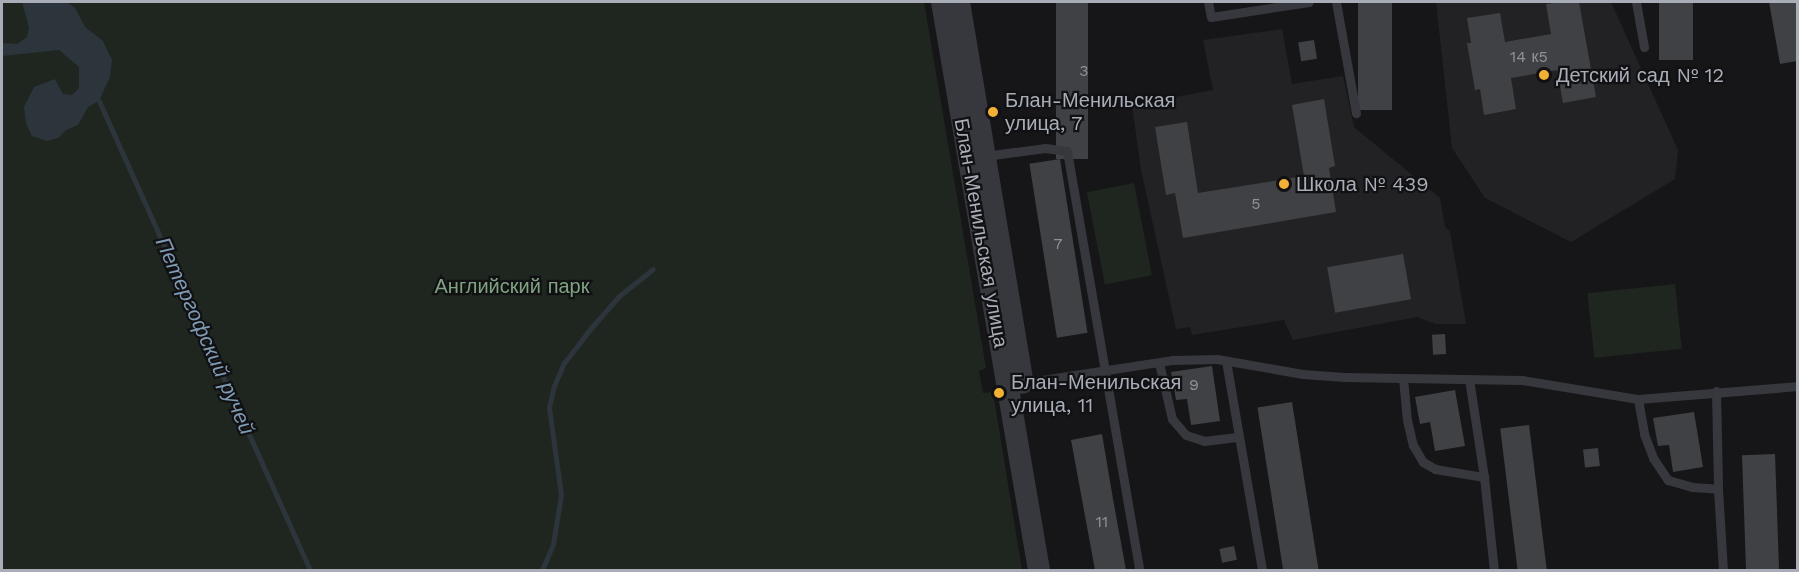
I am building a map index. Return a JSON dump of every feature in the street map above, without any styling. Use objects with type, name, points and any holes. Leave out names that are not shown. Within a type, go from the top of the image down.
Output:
[{"type":"street","name":"Блан-Менильская улица","points":[[942,2],[977,158]]},
{"type":"street","name":"Блан-Менильская улица","points":[[959,2],[977,158],[1015,384],[1039,570]]},
{"type":"street","name":"Блан-Менильская улица","points":[[1015,384],[1054,570]]},
{"type":"lane","points":[[1209,2],[1211,17],[1309,2]]},
{"type":"lane","points":[[1336,2],[1356,113]]},
{"type":"lane","points":[[1636,2],[1644,47]]},
{"type":"lane","points":[[977,158],[1045,148],[1067,151],[1102,369],[1139,570]]},
{"type":"lane","points":[[1015,384],[1102,369],[1159,363],[1226,361],[1303,374],[1522,380],[1638,399],[1797,386]]},
{"type":"lane","points":[[1226,361],[1262,570]]},
{"type":"lane","points":[[1159,363],[1172,419],[1186,435],[1204,441],[1239,437]]},
{"type":"lane","points":[[1403,378],[1407,420],[1413,445],[1423,462],[1435,469],[1484,477]]},
{"type":"lane","points":[[1469,379],[1484,477],[1494,570]]},
{"type":"lane","points":[[1716,391],[1718,489],[1723,570]]},
{"type":"lane","points":[[1638,399],[1644,434],[1653,458],[1668,480],[1692,487],[1718,489]]},
{"type":"shaded area","points":[[22,2],[67,2],[75,8],[85,27],[103,41],[112,60],[110,77],[99,101],[88,107],[78,125],[66,130],[58,138],[47,141],[32,136],[26,123],[24,107],[34,87],[55,79],[63,94],[72,95],[79,88],[79,67],[59,50],[2,56],[2,43],[17,44],[27,37],[29,27]]},
{"type":"shaded area","name":"Детский сад № 12","points":[[1436,2],[1611,2],[1678,150],[1675,179],[1571,242],[1485,198],[1452,148]]},
{"type":"shaded area","name":"Школа № 439","points":[[1282,29],[1292,84],[1343,76],[1354,127],[1440,198],[1445,227],[1450,231],[1466,324],[1436,324],[1417,317],[1293,340],[1284,320],[1192,335],[1190,327],[1176,329],[1141,170],[1132,105],[1213,90],[1203,40]]},
{"type":"green space","name":"Английский парк","points":[[2,2],[924,2],[986,368],[979,371],[983,393],[993,392],[1022,570],[2,570]]},
{"type":"green space","points":[[1134,183],[1152,275],[1105,284],[1087,192]]},
{"type":"green space","points":[[1675,284],[1682,349],[1594,358],[1587,293]]},
{"type":"building","points":[[1056,2],[1088,2],[1088,159],[1056,159]]},
{"type":"building","points":[[1358,2],[1392,2],[1392,110],[1358,110]]},
{"type":"building","points":[[1579,2],[1596,97],[1563,103],[1557,70],[1511,78],[1516,109],[1484,115],[1480,89],[1475,90],[1467,43],[1471,43],[1467,18],[1500,13],[1505,42],[1551,34],[1546,4]]},
{"type":"building","points":[[1659,2],[1693,2],[1693,60],[1659,60]]},
{"type":"building","points":[[1769,2],[1797,2],[1797,61],[1780,64]]},
{"type":"building","points":[[1314,40],[1317,59],[1301,61],[1298,43]]},
{"type":"building","points":[[1324,99],[1335,166],[1329,168],[1336,212],[1183,238],[1175,193],[1166,195],[1155,127],[1187,122],[1198,193],[1304,176],[1292,105]]},
{"type":"building","points":[[1060,159],[1088,333],[1057,338],[1029,164]]},
{"type":"building","points":[[1403,254],[1411,299],[1335,313],[1327,267]]},
{"type":"building","points":[[1445,334],[1446,354],[1433,355],[1432,335]]},
{"type":"building","points":[[1212,366],[1220,421],[1191,425],[1187,399],[1176,400],[1171,372]]},
{"type":"building","points":[[1455,390],[1465,446],[1435,451],[1430,422],[1420,424],[1415,397]]},
{"type":"building","points":[[1292,402],[1319,570],[1283,570],[1257,407]]},
{"type":"building","points":[[1694,412],[1703,467],[1673,472],[1669,445],[1658,446],[1653,418]]},
{"type":"building","points":[[1529,425],[1547,570],[1518,570],[1500,429]]},
{"type":"building","points":[[1102,434],[1126,570],[1095,570],[1071,440]]},
{"type":"building","points":[[1598,448],[1600,466],[1585,467],[1583,450]]},
{"type":"building","points":[[1775,454],[1779,570],[1746,570],[1742,455]]},
{"type":"building","points":[[1234,546],[1237,560],[1222,563],[1219,549]]},
{"type":"waterway","name":"Петергофский ручей","points":[[99,101],[310,570]]},
{"type":"waterway","points":[[542,570],[553,544],[561,495],[549,407],[554,386],[564,363],[591,328],[619,296],[653,269]]},
{"type":"place","name":"Детский сад № 12","points":[[1544,75]]},
{"type":"place","name":"Блан-Менильская улица, 7","points":[[993,112]]},
{"type":"place","name":"Школа № 439","points":[[1284,184]]},
{"type":"place","name":"Блан-Менильская улица, 11","points":[[999,393]]}]
